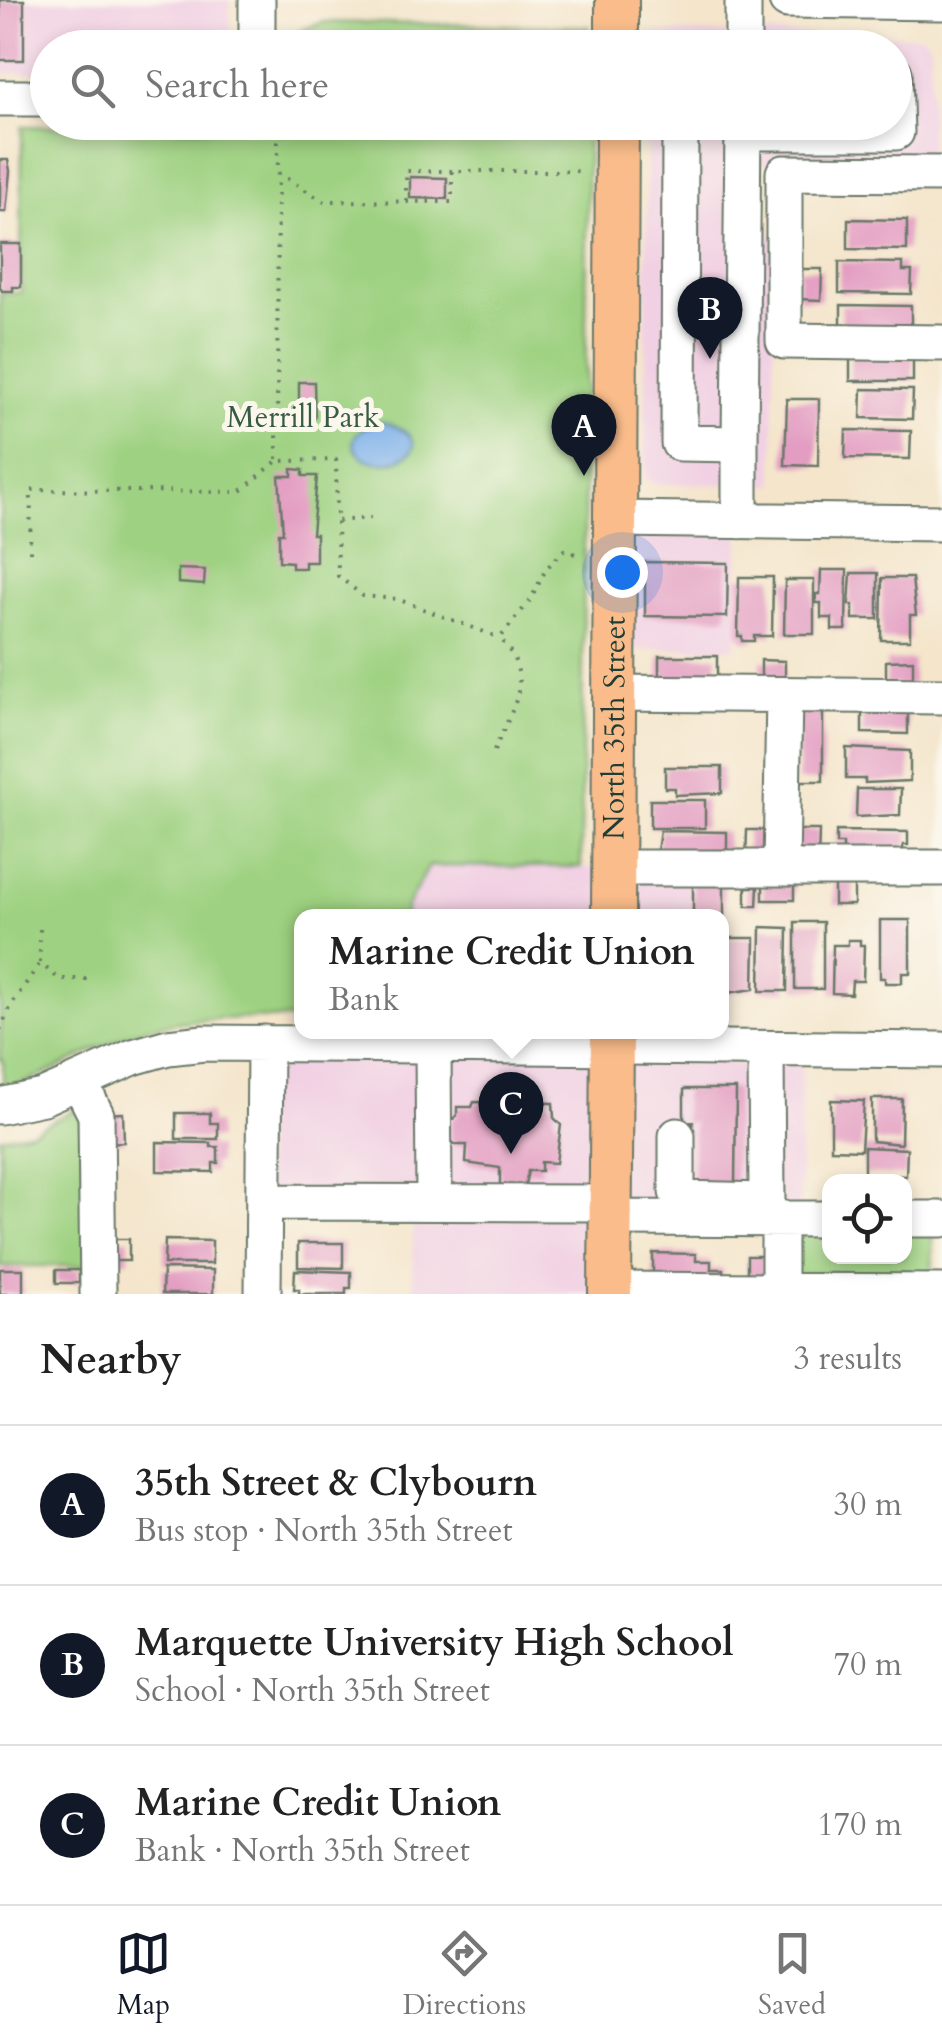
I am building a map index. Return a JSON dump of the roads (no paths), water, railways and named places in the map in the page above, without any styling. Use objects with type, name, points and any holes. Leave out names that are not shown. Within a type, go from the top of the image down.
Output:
[{"type":"main road","points":[[617,0],[617,30]]},
{"type":"main road","name":"North 35th Street","points":[[612,909],[617,140]]},
{"type":"main road","points":[[610,1292],[612,1039]]},
{"type":"street","points":[[257,0],[257,30]]},
{"type":"street","points":[[744,0],[744,30]]},
{"type":"street","points":[[788,0],[942,2]]},
{"type":"street","points":[[0,98],[30,98]]},
{"type":"street","points":[[680,140],[679,444],[740,444]]},
{"type":"street","points":[[740,521],[743,140]]},
{"type":"street","points":[[942,174],[784,173],[784,341],[942,343]]},
{"type":"street","points":[[614,519],[942,523]]},
{"type":"street","points":[[614,694],[942,696]]},
{"type":"street","points":[[781,868],[784,694]]},
{"type":"street","points":[[613,868],[942,868]]},
{"type":"street","points":[[0,1106],[43,1097],[132,1057],[204,1043],[433,1044],[612,1039],[766,1049],[942,1050]]},
{"type":"street","points":[[264,1294],[266,1043]]},
{"type":"street","points":[[433,1044],[434,1202]]},
{"type":"street","points":[[265,1202],[434,1202],[610,1210],[767,1202],[766,1049]]},
{"type":"street","points":[[80,1081],[96,1115],[98,1294]]},
{"type":"street","points":[[677,1136],[677,1192],[682,1208]]},
{"type":"street","points":[[682,1208],[779,1218],[822,1218]]},
{"type":"street","points":[[779,1218],[779,1291]]},
{"type":"street","points":[[912,1219],[942,1220]]},
{"type":"street","points":[[610,1292],[942,1292]]},
{"type":"water","points":[[381,422],[410,436],[413,448],[409,454],[375,462],[357,451],[356,435]]},
{"type":"place","name":"Marquette University High School","points":[[710,359]]},
{"type":"place","name":"35th Street & Clybourn","points":[[584,476]]},
{"type":"place","name":"Marine Credit Union","points":[[511,1154]]},
{"type":"park label","name":"Merrill Park","points":[[303,417]]}]
